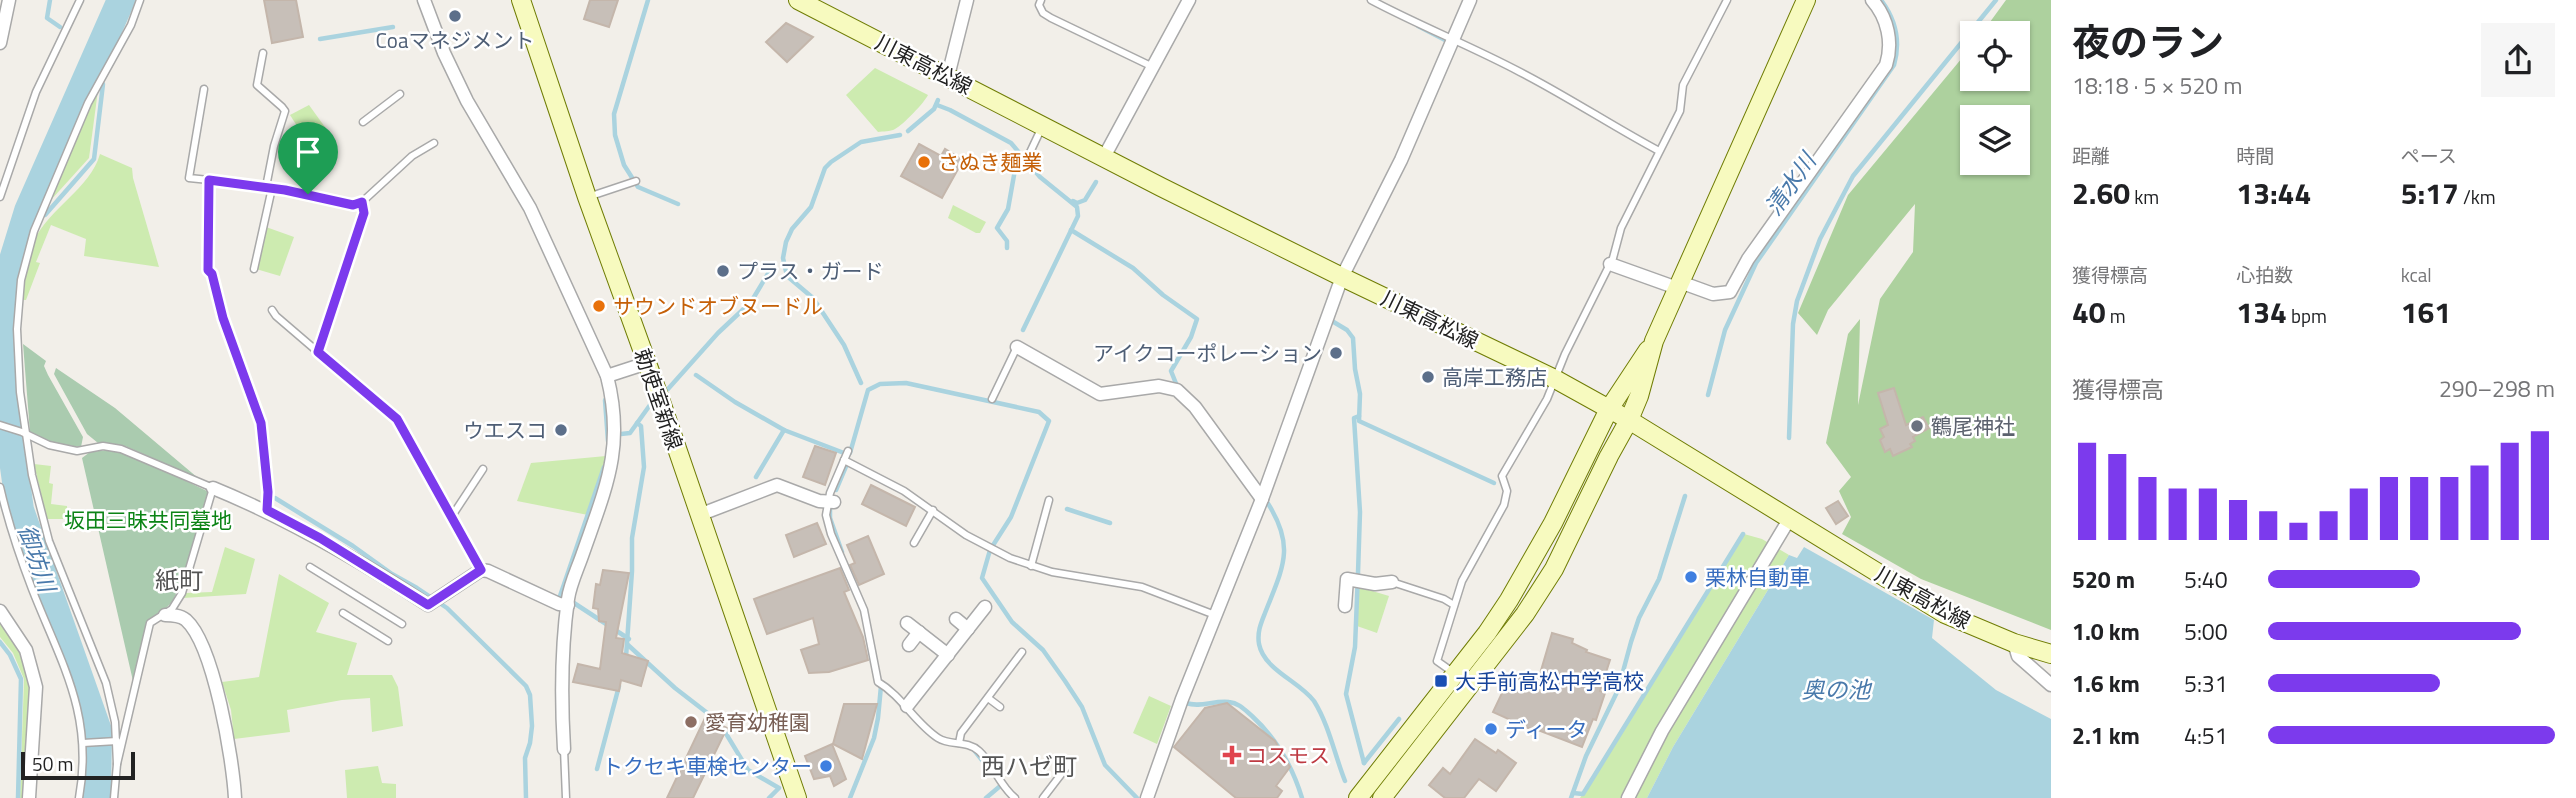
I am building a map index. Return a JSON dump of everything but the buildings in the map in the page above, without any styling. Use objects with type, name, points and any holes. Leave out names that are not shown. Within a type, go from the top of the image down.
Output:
[{"type":"main road","name":"勅使室新線","points":[[521,0],[797,798]]},
{"type":"main road","points":[[1382,798],[1534,602],[1580,521],[1639,397],[1654,341],[1806,0]]},
{"type":"main road","name":"川東高松線","points":[[801,1],[1342,277],[1555,379],[1629,420],[1945,614],[2014,643],[2051,654]]},
{"type":"main road","points":[[1358,798],[1456,674],[1509,600],[1553,523],[1609,409],[1654,341]]},
{"type":"street","points":[[0,43],[9,0]]},
{"type":"street","points":[[424,0],[444,53],[467,101],[530,208],[607,376],[615,433],[614,455],[568,597],[561,689],[564,749]]},
{"type":"street","points":[[948,76],[967,0]]},
{"type":"street","points":[[1104,157],[1189,0]]},
{"type":"street","points":[[1147,798],[1182,699],[1262,499],[1342,277],[1402,160],[1470,0]]},
{"type":"street","points":[[1610,264],[1713,294],[1730,292],[1748,258],[1886,65],[1891,51],[1888,31],[1878,7],[1872,0]]},
{"type":"street","points":[[1017,347],[1100,394],[1159,386],[1177,390],[1195,407],[1262,499]]},
{"type":"street","points":[[607,376],[647,363]]},
{"type":"street","points":[[699,515],[777,485],[819,501],[831,502]]},
{"type":"street","points":[[214,488],[267,510],[433,602],[481,570],[559,604],[568,605]]},
{"type":"street","points":[[1628,798],[1662,731],[1790,519]]},
{"type":"street","points":[[1345,606],[1346,579],[1375,584],[1392,582]]},
{"type":"street","points":[[907,706],[985,607]]},
{"type":"street","points":[[0,611],[26,650],[36,687],[29,798]]},
{"type":"street","points":[[165,615],[185,620],[198,635],[223,712],[235,798]]},
{"type":"street","points":[[956,619],[968,629]]},
{"type":"street","points":[[906,623],[948,655]]},
{"type":"street","points":[[909,645],[919,632]]},
{"type":"street","points":[[2014,643],[2018,656],[2051,685]]},
{"type":"lane","points":[[0,197],[36,92],[80,0]]},
{"type":"lane","points":[[114,798],[117,741],[106,683],[50,541],[32,475],[24,433],[17,329],[21,279],[30,242],[88,103],[131,25],[140,0]]},
{"type":"lane","points":[[1041,0],[1043,13],[1051,18],[1153,67]]},
{"type":"lane","points":[[1371,0],[1520,71],[1613,127],[1659,151]]},
{"type":"lane","points":[[1456,674],[1437,661],[1462,581],[1504,505],[1507,491],[1502,476],[1547,399],[1565,354],[1610,264],[1621,228],[1680,111],[1683,85],[1727,0]]},
{"type":"lane","points":[[254,269],[274,146],[285,111],[257,85],[263,53]]},
{"type":"lane","points":[[204,89],[188,178],[269,187],[353,205],[362,202],[412,156],[434,143]]},
{"type":"lane","points":[[363,122],[400,94]]},
{"type":"lane","points":[[1025,163],[1043,126]]},
{"type":"lane","points":[[209,180],[208,270],[212,274],[223,318],[261,423],[268,492],[267,510]]},
{"type":"lane","points":[[587,197],[636,181]]},
{"type":"lane","points":[[318,352],[364,213],[362,202]]},
{"type":"lane","points":[[272,310],[397,419],[481,570]]},
{"type":"lane","points":[[992,398],[1017,347]]},
{"type":"lane","points":[[0,425],[49,445],[77,452],[103,446],[121,449],[214,488],[186,583],[178,600],[165,615],[150,623],[117,764]]},
{"type":"lane","points":[[848,451],[826,515],[831,534],[864,610],[878,682],[889,688],[938,738],[978,750],[1002,785],[1015,798]]},
{"type":"lane","points":[[844,460],[904,491],[966,535],[1010,558],[1031,566],[1142,587],[1215,615]]},
{"type":"lane","points":[[452,516],[483,469]]},
{"type":"lane","points":[[0,487],[8,522],[71,682],[82,723],[79,798]]},
{"type":"lane","points":[[1031,566],[1049,500]]},
{"type":"lane","points":[[914,543],[933,510]]},
{"type":"lane","points":[[310,567],[402,624]]},
{"type":"lane","points":[[1392,582],[1444,598],[1454,605]]},
{"type":"lane","points":[[343,613],[388,641]]},
{"type":"lane","points":[[959,743],[961,733],[1023,652]]},
{"type":"lane","points":[[988,698],[1000,707]]},
{"type":"lane","points":[[83,743],[117,741]]},
{"type":"lane","points":[[564,749],[566,798]]},
{"type":"lane","points":[[1043,798],[1069,764]]},
{"type":"green space","points":[[2006,0],[2051,0],[2051,630],[1921,579],[1842,534],[1851,517],[1839,491],[1851,477],[1826,443],[1848,334],[1860,319],[1858,405],[1880,299],[1913,252],[1915,204],[1828,310],[1817,335],[1798,313],[1848,195],[1960,60],[1960,91],[2030,91],[2030,21],[1991,21]]},
{"type":"green space","points":[[875,68],[928,95],[908,119],[891,131],[878,132],[846,95]]},
{"type":"green space","points":[[98,90],[89,158],[50,201]]},
{"type":"green space","points":[[309,105],[335,141],[331,145],[299,129],[290,115]]},
{"type":"green space","points":[[100,154],[132,168],[159,267],[84,256],[86,239],[51,225],[36,262],[40,263],[26,300],[23,300],[34,241],[49,218],[88,178]]},
{"type":"green space","points":[[953,205],[986,222],[980,233],[948,218]]},
{"type":"green space","points":[[266,227],[294,237],[280,276],[256,269]]},
{"type":"green space","points":[[23,344],[46,361],[44,366],[48,375],[83,437],[81,447],[51,443],[30,432]]},
{"type":"green space","name":"坂田三昧共同墓地","points":[[56,368],[115,408],[198,478],[125,446],[98,443],[87,434],[54,374]]},
{"type":"green space","name":"坂田三昧共同墓地","points":[[108,450],[132,455],[209,492],[189,561],[173,600],[146,626],[133,681],[82,458],[90,452]]},
{"type":"green space","points":[[606,456],[588,515],[517,501],[531,463]]},
{"type":"green space","points":[[34,464],[51,466],[51,504],[67,506],[67,519],[47,519]]},
{"type":"green space","points":[[1744,534],[1762,539],[1789,555],[1673,747],[1647,798],[1580,798]]},
{"type":"green space","points":[[225,547],[255,559],[246,594],[183,598],[186,593],[212,592]]},
{"type":"green space","points":[[279,574],[329,603],[316,632],[357,643],[347,675],[392,675],[398,687],[403,726],[372,732],[370,698],[342,700],[287,710],[290,732],[234,739],[231,710],[222,682],[259,677]]},
{"type":"green space","points":[[1359,587],[1389,596],[1377,633],[1357,626]]},
{"type":"green space","points":[[0,619],[20,648],[31,692],[24,798],[20,798],[24,679],[13,653],[0,637]]},
{"type":"green space","points":[[1149,696],[1171,706],[1157,744],[1133,733]]},
{"type":"green space","points":[[378,766],[382,783],[396,784],[396,798],[347,798],[345,770]]},
{"type":"water","name":"奥の池","points":[[1804,547],[1934,620],[1932,638],[1996,690],[2051,719],[2051,798],[1647,798],[1673,747],[1789,555],[1797,558]]},
{"type":"waterway","points":[[50,0],[47,18],[60,27]]},
{"type":"waterway","name":"御坊川","points":[[97,798],[98,731],[20,510],[3,388],[1,299],[28,211],[121,0]]},
{"type":"waterway","points":[[648,0],[614,114],[615,135],[624,165],[638,187],[678,204]]},
{"type":"waterway","name":"清水川","points":[[1708,395],[1725,330],[1756,263],[1894,65],[1896,31],[1881,0]]},
{"type":"waterway","points":[[1789,438],[1793,324],[1797,301],[1820,239],[1853,176],[1996,0]]},
{"type":"waterway","points":[[1418,26],[1445,40]]},
{"type":"waterway","points":[[320,39],[393,27]]},
{"type":"waterway","points":[[28,211],[45,215],[94,159],[103,84]]},
{"type":"waterway","points":[[908,131],[934,109],[938,100]]},
{"type":"waterway","points":[[937,105],[1011,143],[1040,177],[1077,207],[1078,216],[1023,330]]},
{"type":"waterway","points":[[861,383],[844,345],[813,298],[787,276],[783,258],[792,229],[811,207],[825,168],[861,142],[900,135]]},
{"type":"waterway","points":[[1007,248],[1007,241],[997,228],[1008,209],[1018,153]]},
{"type":"waterway","points":[[1073,201],[1077,203],[1085,200],[1096,182]]},
{"type":"waterway","points":[[1071,230],[1133,268],[1163,295],[1197,319],[1191,337],[1171,371],[1177,386]]},
{"type":"waterway","points":[[668,389],[718,333],[751,302],[772,267]]},
{"type":"waterway","points":[[1332,321],[1347,330],[1353,338],[1360,394],[1359,421],[1494,483]]},
{"type":"waterway","points":[[696,375],[735,402],[784,430],[844,453]]},
{"type":"waterway","points":[[850,453],[868,390],[880,384],[906,383],[1039,412],[1049,421],[1011,517],[990,550],[982,578],[1012,622],[1043,650],[1065,681],[1082,707],[1105,765],[1137,798]]},
{"type":"waterway","points":[[605,400],[608,441]]},
{"type":"waterway","points":[[621,434],[630,433],[650,405]]},
{"type":"waterway","points":[[1359,416],[1354,418],[1360,512],[1355,647],[1346,694],[1364,763]]},
{"type":"waterway","points":[[626,657],[632,538],[644,467],[641,426],[637,423]]},
{"type":"waterway","points":[[756,477],[784,430]]},
{"type":"waterway","points":[[836,490],[847,464]]},
{"type":"waterway","points":[[559,599],[604,467]]},
{"type":"waterway","name":"清水川","points":[[1571,798],[1586,756],[1618,690],[1639,618],[1659,579],[1685,496]]},
{"type":"waterway","points":[[275,498],[447,608],[526,686],[530,695],[532,726],[525,758],[526,798]]},
{"type":"waterway","points":[[1267,502],[1281,532],[1284,557],[1260,628],[1259,644],[1268,661],[1314,701],[1328,730],[1345,781]]},
{"type":"waterway","points":[[830,507],[830,518],[842,552]]},
{"type":"waterway","points":[[1067,509],[1110,523]]},
{"type":"waterway","points":[[1573,793],[1583,794],[1743,534]]},
{"type":"waterway","points":[[574,603],[629,639]]},
{"type":"waterway","points":[[0,642],[10,655],[21,679],[18,798]]},
{"type":"waterway","points":[[628,645],[675,688],[719,722],[748,770],[779,788],[769,798]]},
{"type":"waterway","points":[[597,769],[619,686]]},
{"type":"waterway","points":[[850,798],[874,738],[881,686]]},
{"type":"waterway","points":[[1186,703],[1197,705],[1229,702],[1244,709],[1269,734],[1283,753],[1302,798]]},
{"type":"waterway","points":[[1364,763],[1399,719]]},
{"type":"waterway","points":[[974,750],[989,769]]},
{"type":"waterway","points":[[986,798],[999,787]]},
{"type":"place","name":"Coaマネジメント","points":[[455,16]]},
{"type":"place","name":"さぬき麺業","points":[[924,162]]},
{"type":"place","name":"プラス・ガード","points":[[723,271]]},
{"type":"place","name":"サウンドオブヌードル","points":[[599,306]]},
{"type":"place","name":"アイクコーポレーション","points":[[1336,353]]},
{"type":"place","name":"高岸工務店","points":[[1428,377]]},
{"type":"place","name":"鶴尾神社","points":[[1917,426]]},
{"type":"place","name":"ウエスコ","points":[[561,430]]},
{"type":"place","name":"栗林自動車","points":[[1691,577]]},
{"type":"place","name":"大手前高松中学高校","points":[[1441,681]]},
{"type":"place","name":"愛育幼稚園","points":[[691,722]]},
{"type":"place","name":"ディータ","points":[[1491,729]]},
{"type":"place","name":"コスモス","points":[[1232,755]]},
{"type":"place","name":"トクセキ車検センター","points":[[826,766]]},
{"type":"district","name":"紙町","points":[[179,580]]},
{"type":"district","name":"西ハゼ町","points":[[1029,766]]},
{"type":"route","points":[[209,180],[308,194],[353,205],[362,202],[364,206],[364,213],[318,352],[397,419],[481,570],[428,605],[320,538],[267,510],[268,492],[261,423],[223,318],[212,274],[208,270],[209,180]]}]
